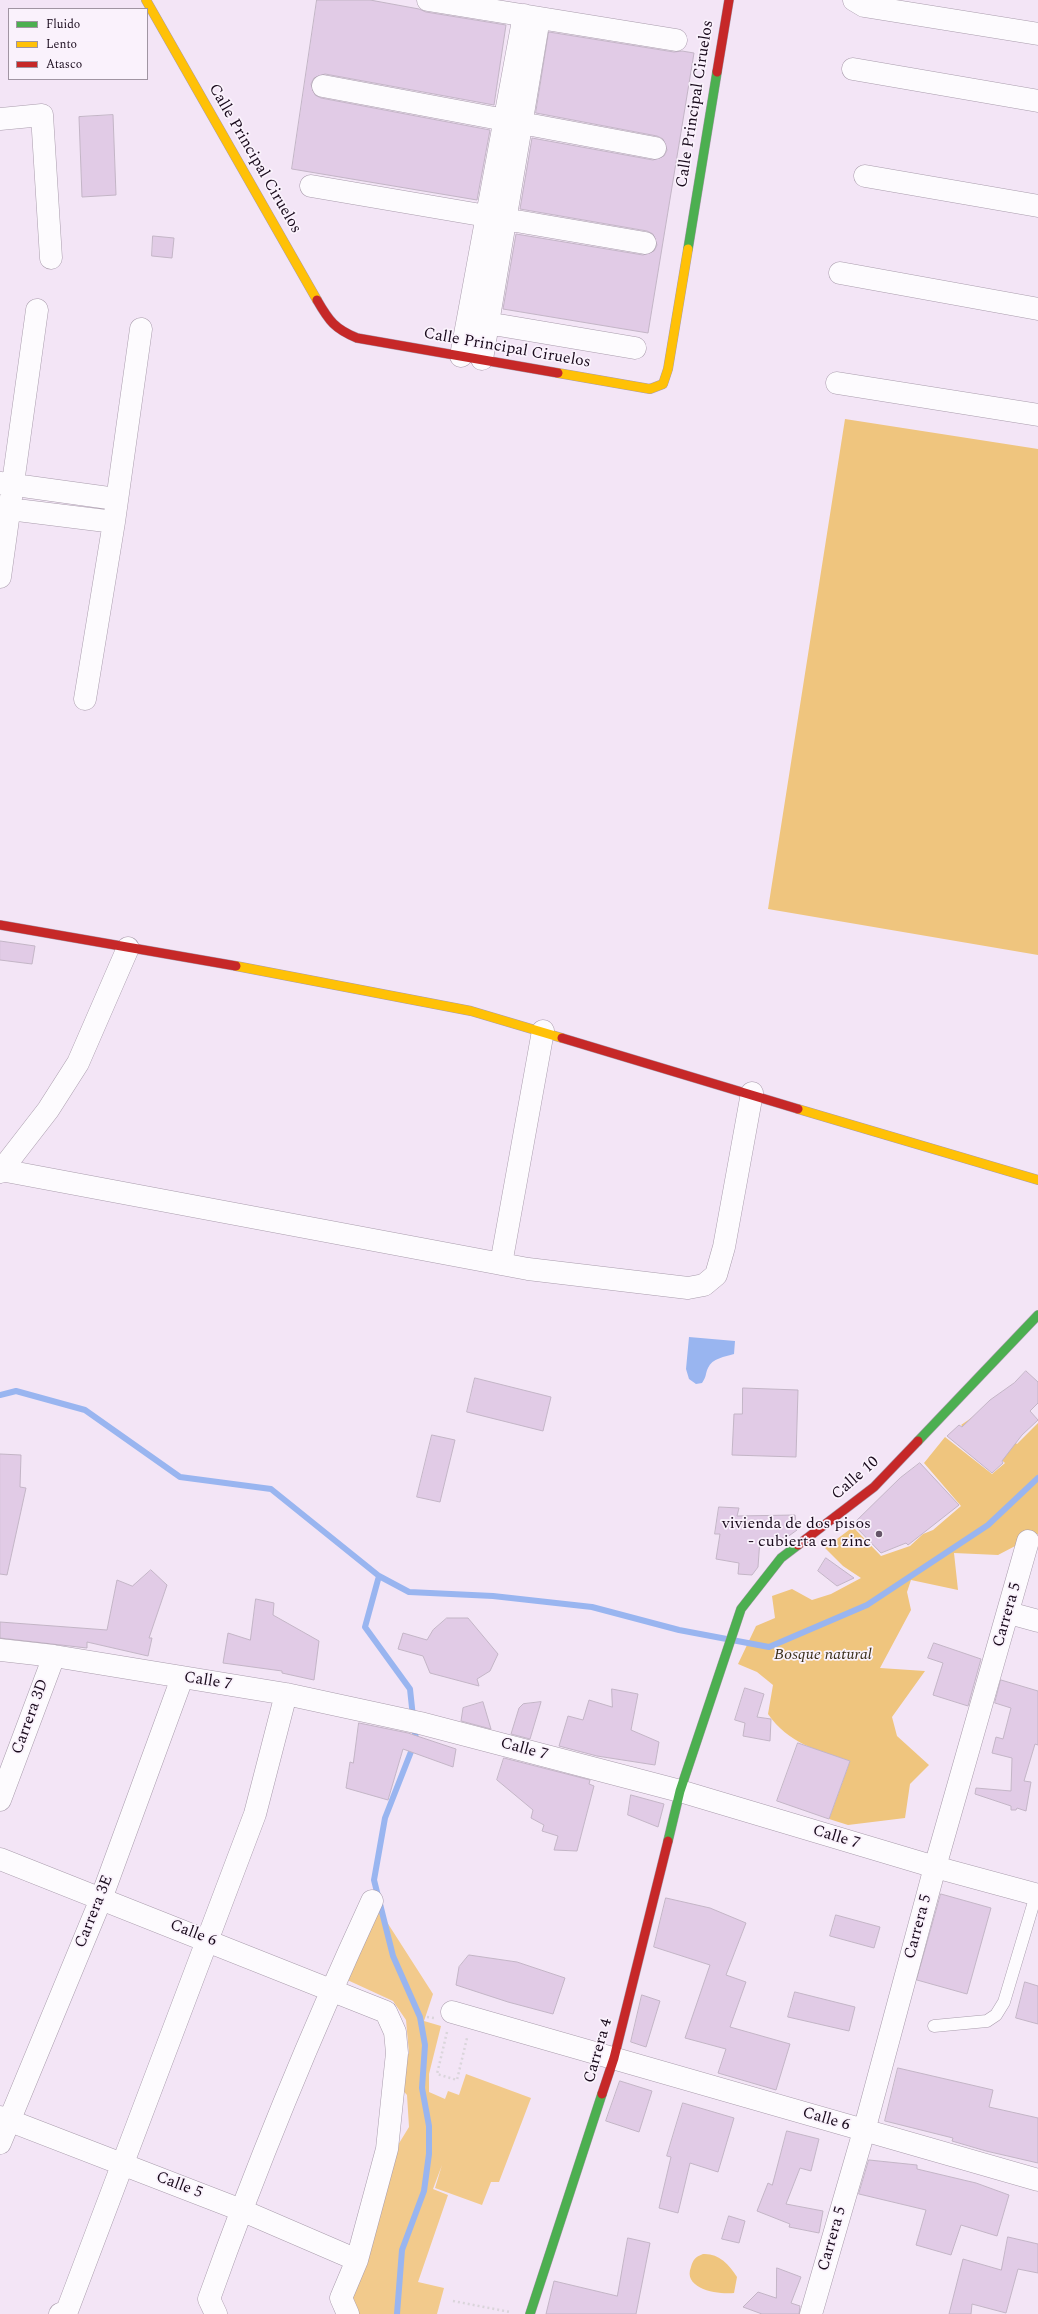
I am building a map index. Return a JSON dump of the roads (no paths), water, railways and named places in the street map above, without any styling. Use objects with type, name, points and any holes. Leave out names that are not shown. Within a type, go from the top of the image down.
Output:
[{"type":"street","name":"Calle Principal Ciruelos","points":[[146,0],[328,319],[340,332],[357,338],[650,389],[663,384],[668,369],[729,0]]},
{"type":"street","points":[[428,0],[676,40]]},
{"type":"street","points":[[854,0],[864,6],[1038,34]]},
{"type":"street","points":[[482,360],[478,322],[532,17]]},
{"type":"street","points":[[853,69],[1038,101]]},
{"type":"street","points":[[322,86],[656,148]]},
{"type":"street","points":[[0,119],[42,115],[51,258]]},
{"type":"street","points":[[864,176],[1038,206]]},
{"type":"street","points":[[311,186],[644,243]]},
{"type":"street","points":[[840,273],[1038,309]]},
{"type":"street","points":[[0,577],[7,484],[37,310]]},
{"type":"street","points":[[461,356],[478,322]]},
{"type":"street","points":[[478,322],[635,348]]},
{"type":"street","points":[[85,699],[114,522],[116,499],[141,329]]},
{"type":"street","points":[[838,383],[1038,414]]},
{"type":"street","points":[[7,484],[116,499]]},
{"type":"street","points":[[5,508],[114,522]]},
{"type":"street","points":[[0,925],[282,974],[471,1011],[752,1093],[1038,1180]]},
{"type":"street","points":[[128,948],[78,1063],[48,1110],[1,1171],[528,1269],[688,1288],[704,1285],[716,1275],[722,1254],[752,1093]]},
{"type":"street","points":[[501,1264],[543,1031]]},
{"type":"street","name":"Calle 10","points":[[680,1791],[729,1639],[741,1609],[782,1558],[874,1487],[1038,1315]]},
{"type":"street","name":"Carrera 5","points":[[811,2314],[864,2131],[935,1867],[1009,1613],[1028,1541]]},
{"type":"street","points":[[1009,1613],[1038,1621]]},
{"type":"street","name":"Calle 7","points":[[0,1650],[54,1656],[286,1694],[420,1723],[680,1791],[935,1867],[1037,1895]]},
{"type":"street","name":"Carrera 3D","points":[[0,1800],[54,1656]]},
{"type":"street","name":"Carrera 3E","points":[[0,2143],[5,2118],[101,1899],[182,1678]]},
{"type":"street","points":[[65,2313],[124,2165],[255,1814],[286,1694]]},
{"type":"street","name":"Carrera 4","points":[[530,2314],[614,2058],[680,1791]]},
{"type":"street","name":"Calle 6","points":[[0,1859],[209,1940],[330,1991],[386,2012],[395,2032],[397,2053],[387,2149],[357,2260]]},
{"type":"street","points":[[216,2314],[209,2299],[241,2210],[330,1991],[372,1901]]},
{"type":"street","name":"Calle 6","points":[[445,2020],[614,2058],[1038,2180]]},
{"type":"street","name":"Calle 5","points":[[5,2118],[241,2210],[357,2260]]},
{"type":"street","points":[[348,2314],[341,2298],[357,2260]]},
{"type":"lane","points":[[934,2026],[988,2021],[996,2014],[1004,2002],[1037,1895]]},
{"type":"water","points":[[689,1337],[735,1341],[734,1354],[719,1358],[712,1362],[708,1368],[705,1379],[702,1383],[696,1384],[689,1379],[686,1369]]},
{"type":"waterway","points":[[0,1395],[16,1391],[85,1410],[180,1477],[271,1489],[379,1576],[409,1592],[493,1596],[592,1607],[679,1630],[769,1647],[867,1605],[988,1525],[1038,1478]]},
{"type":"waterway","points":[[379,1576],[365,1627],[410,1689],[413,1717]]},
{"type":"waterway","points":[[397,2314],[402,2250],[424,2191],[429,2154],[429,2126],[422,2088],[425,2045],[420,2017],[393,1956],[374,1880],[385,1818],[416,1739],[414,1727]]},
{"type":"place","name":"vivienda de dos pisos - cubierta en zinc","points":[[879,1534]]},
{"type":"park label","name":"Bosque natural","points":[[823,1656]]}]
